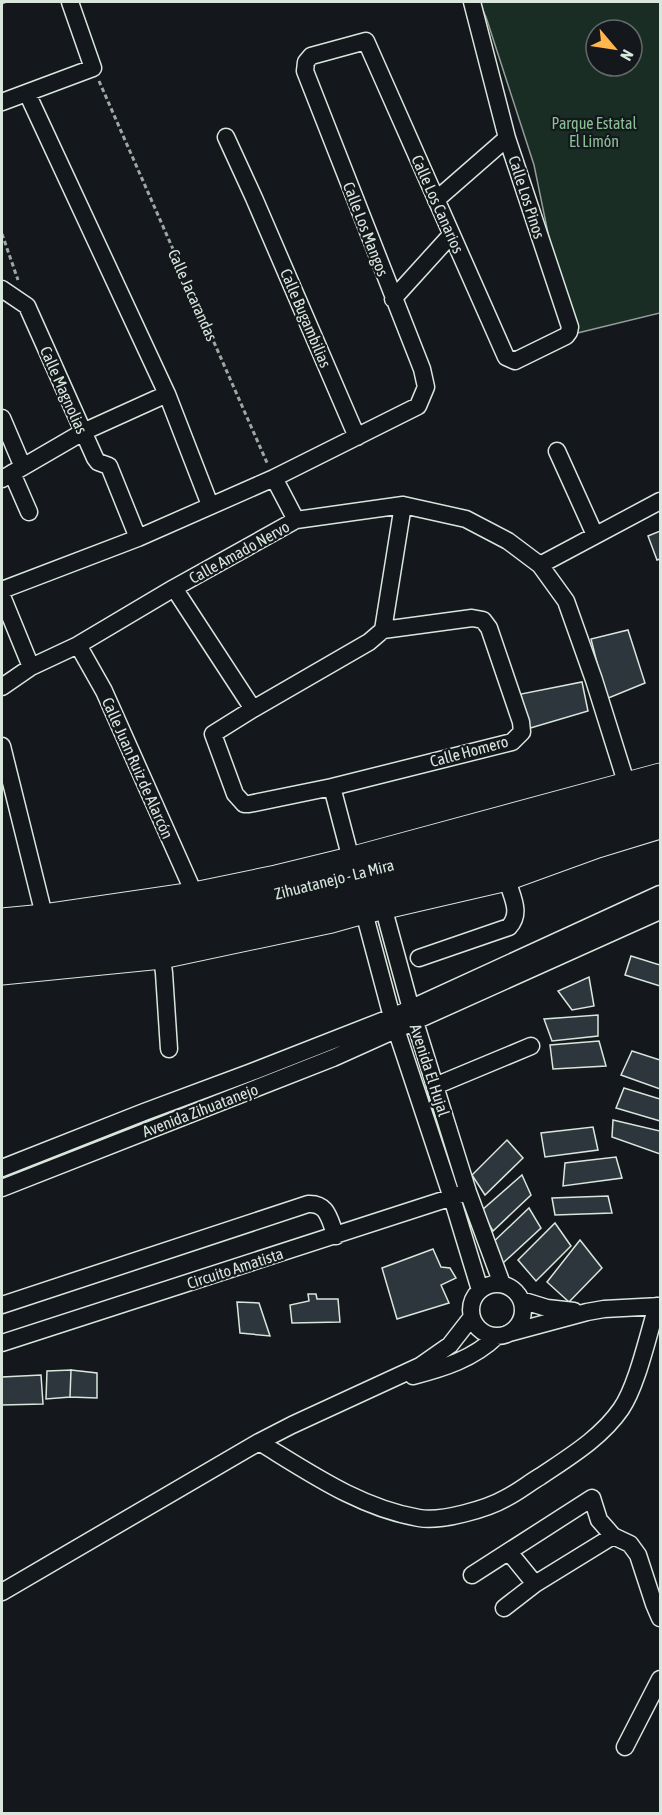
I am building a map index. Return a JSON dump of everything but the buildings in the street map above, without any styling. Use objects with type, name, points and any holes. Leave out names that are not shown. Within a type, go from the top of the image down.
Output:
[{"type":"highway","name":"Zihuatanejo - La Mira","points":[[2,957],[135,945],[194,936],[333,906],[368,884],[660,790]]},
{"type":"highway","name":"Zihuatanejo - La Mira","points":[[2,937],[202,912],[502,860],[660,814]]},
{"type":"main road","points":[[2,974],[162,958],[332,922],[368,884],[581,796],[660,774]]},
{"type":"main road","points":[[2,919],[194,893],[276,876],[368,884],[507,880],[598,847],[660,828]]},
{"type":"street","points":[[2,102],[93,68],[70,2]]},
{"type":"street","name":"Calle Los Pinos","points":[[472,2],[507,138],[570,327],[566,336],[515,361]]},
{"type":"street","name":"Calle Los Canarios","points":[[305,71],[306,62],[311,56],[366,41],[506,357],[515,361]]},
{"type":"street","name":"Calle Los Mangos","points":[[305,71],[422,369],[426,387],[418,406],[357,438]]},
{"type":"street","points":[[27,93],[167,394],[210,505]]},
{"type":"street","name":"Calle Bugambilias","points":[[226,137],[357,438]]},
{"type":"street","points":[[436,200],[507,138]]},
{"type":"street","points":[[393,299],[451,236]]},
{"type":"street","points":[[2,288],[27,306]]},
{"type":"street","name":"Calle Magnolias","points":[[27,306],[94,458],[109,466],[138,538]]},
{"type":"street","points":[[12,472],[83,432],[167,394]]},
{"type":"street","points":[[2,418],[12,472],[29,512]]},
{"type":"street","points":[[2,590],[138,538],[274,478],[357,438]]},
{"type":"street","points":[[557,451],[596,536]]},
{"type":"street","points":[[274,478],[296,520]]},
{"type":"street","points":[[540,565],[660,501]]},
{"type":"street","points":[[382,630],[403,505]]},
{"type":"street","name":"Calle Amado Nervo","points":[[2,687],[31,667],[78,645],[296,520],[403,505],[466,519],[508,541],[540,565],[566,601],[626,782]]},
{"type":"street","points":[[174,588],[253,709]]},
{"type":"street","points":[[2,596],[31,667]]},
{"type":"street","name":"Calle Homero","points":[[472,618],[483,620],[489,628],[521,722],[522,732],[512,742],[332,787],[244,804],[235,794],[213,734],[369,642],[382,630],[472,618]]},
{"type":"street","name":"Calle Juan Ruiz de Alarcón","points":[[78,645],[104,691],[194,893]]},
{"type":"street","points":[[2,746],[44,915]]},
{"type":"street","points":[[332,787],[368,884]]},
{"type":"street","points":[[419,958],[509,927],[515,920],[516,913],[507,880]]},
{"type":"street","name":"Avenida El Hujal","points":[[368,884],[413,1015],[468,1192],[502,1284]]},
{"type":"street","name":"Avenida El Hujal","points":[[368,884],[395,1023],[480,1290]]},
{"type":"street","points":[[413,1015],[660,894]]},
{"type":"street","points":[[413,1015],[660,911]]},
{"type":"street","points":[[162,958],[169,1049]]},
{"type":"street","name":"Avenida Zihuatanejo","points":[[2,1188],[413,1015]]},
{"type":"street","points":[[435,1086],[531,1046]]},
{"type":"street","name":"Avenida Zihuatanejo","points":[[2,1168],[144,1112],[251,1082]]},
{"type":"street","name":"Circuito Amatista","points":[[2,1343],[468,1192]]},
{"type":"street","points":[[2,1305],[308,1204],[317,1204],[326,1210],[336,1236]]},
{"type":"street","points":[[2,1592],[259,1442],[420,1366],[450,1345],[471,1318],[473,1300],[480,1290],[494,1284],[502,1284],[514,1290],[521,1300],[523,1313],[518,1325],[485,1348],[443,1368],[380,1386]]},
{"type":"street","points":[[259,1442],[354,1498],[421,1518],[453,1517],[505,1499],[581,1449],[621,1409],[632,1389],[659,1306],[587,1312],[547,1308],[521,1300]]},
{"type":"street","points":[[471,1318],[479,1329],[487,1334],[503,1335],[587,1312]]},
{"type":"street","points":[[472,1575],[592,1498],[599,1520],[614,1536],[630,1544],[638,1555],[660,1618]]},
{"type":"street","points":[[504,1608],[535,1584],[614,1536]]},
{"type":"street","points":[[509,1552],[535,1584]]},
{"type":"street","points":[[625,1747],[660,1679]]},
{"type":"path","name":"Calle Jacarandas","points":[[93,68],[274,478]]},
{"type":"path","points":[[2,234],[27,306]]},
{"type":"green space","name":"Parque Estatal El Limón","points":[[479,2],[660,2],[660,313],[569,335],[534,165],[486,17]]}]
